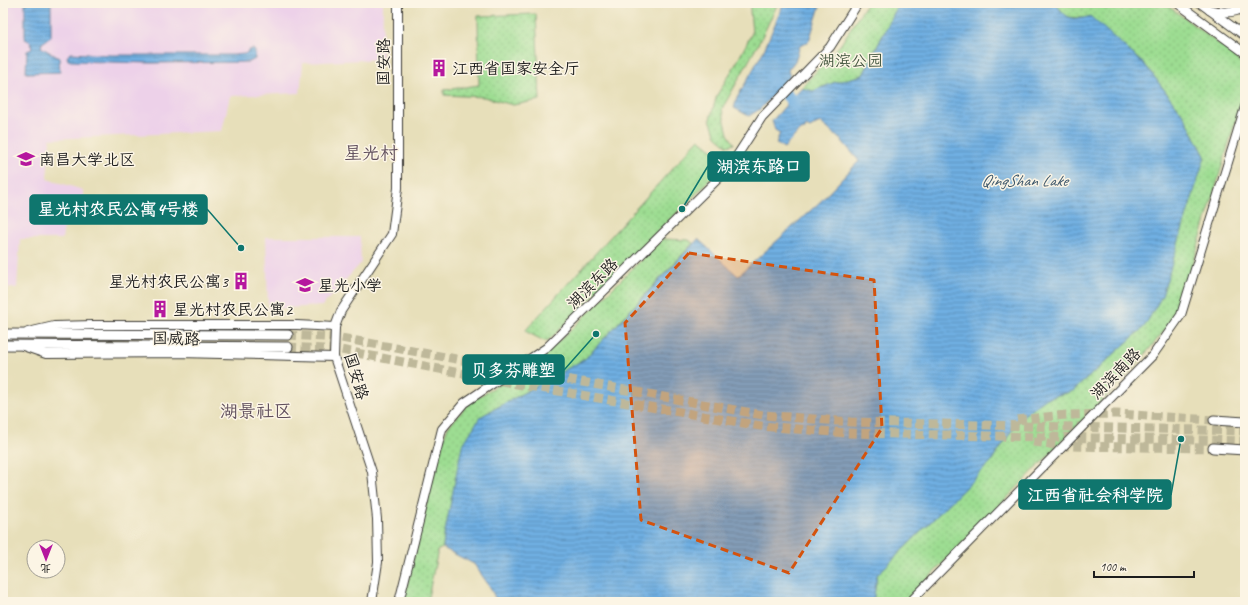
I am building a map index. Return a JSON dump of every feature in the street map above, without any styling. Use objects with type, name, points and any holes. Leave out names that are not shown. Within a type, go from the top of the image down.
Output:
[{"type":"main road","points":[[1210,10],[1229,12],[1245,7]]},
{"type":"main road","name":"国威路","points":[[3,334],[288,335]]},
{"type":"main road","name":"国威路","points":[[3,345],[288,347]]},
{"type":"main road","points":[[1214,420],[1245,422]]},
{"type":"main road","points":[[1213,448],[1245,450]]},
{"type":"street","name":"国安路","points":[[372,602],[378,562],[377,519],[372,472],[334,356],[335,327],[341,311],[392,234],[398,188],[398,3]]},
{"type":"street","name":"湖滨东路","points":[[399,602],[442,429],[464,403],[546,348],[729,168],[743,144],[767,111],[830,47],[858,3]]},
{"type":"street","points":[[1176,3],[1245,53]]},
{"type":"street","points":[[1200,3],[1245,36]]},
{"type":"street","name":"湖滨南路","points":[[910,602],[1152,355],[1181,315],[1245,106]]},
{"type":"street","name":"国威路","points":[[20,334],[54,326],[77,325],[296,325],[335,327]]},
{"type":"street","name":"国威路","points":[[18,345],[46,354],[180,353],[334,356]]},
{"type":"highlighted area","points":[[689,253],[874,280],[882,428],[789,573],[641,520],[625,323]]},
{"type":"shaded area","name":"南昌大学北区","points":[[3,3],[383,3],[382,59],[303,63],[300,93],[230,96],[222,131],[50,139],[47,179],[83,190],[83,197],[94,203],[91,221],[65,221],[62,239],[20,239],[17,288],[3,287]]},
{"type":"shaded area","name":"星光小学","points":[[266,237],[360,237],[361,263],[322,306],[268,309]]},
{"type":"green space","points":[[753,3],[778,3],[761,39],[722,109],[728,134],[734,144],[728,146],[716,136],[710,119],[717,95],[752,33],[750,10]]},
{"type":"green space","name":"湖滨公园","points":[[867,3],[899,3],[863,75],[833,83],[813,91],[801,88],[841,44]]},
{"type":"green space","points":[[1056,3],[1164,3],[1230,52],[1242,64],[1245,73],[1245,89],[1178,314],[1133,369],[905,602],[873,602],[877,575],[991,462],[1021,417],[1047,398],[1073,391],[1144,327],[1205,156],[1184,116],[1146,66],[1083,18],[1066,17]]},
{"type":"green space","points":[[536,14],[540,100],[513,105],[484,97],[444,95],[444,90],[479,85],[478,16]]},
{"type":"green space","points":[[699,139],[728,162],[549,340],[544,341],[525,331]]},
{"type":"green space","points":[[662,239],[689,240],[693,243],[585,359],[480,417],[444,536],[443,548],[438,550],[427,602],[406,602],[404,597],[441,445],[448,427],[470,402],[533,364],[570,331]]},
{"type":"water","points":[[25,3],[51,3],[51,37],[42,43],[41,47],[59,58],[60,72],[26,73],[27,51],[32,49],[31,42],[25,39]]},
{"type":"water","points":[[784,3],[821,3],[809,41],[800,46],[795,61],[788,70],[790,77],[760,109],[749,116],[734,108],[737,98],[764,50]]},
{"type":"water","name":"QingShan Lake","points":[[899,3],[1056,3],[1062,12],[1070,17],[1079,19],[1090,16],[1146,66],[1184,116],[1205,156],[1162,296],[1144,327],[1073,391],[1047,398],[1021,417],[991,462],[877,575],[873,602],[497,602],[490,587],[474,564],[443,548],[444,536],[462,446],[480,417],[585,359],[698,239],[738,276],[820,202],[859,161],[842,141],[820,122],[810,128],[806,126],[805,129],[800,130],[784,148],[776,143],[780,133],[775,130],[772,121],[801,88],[813,91],[833,83],[863,75]]},
{"type":"water","points":[[253,49],[255,51],[255,59],[249,62],[151,63],[71,61],[68,60],[67,57],[70,53],[111,55],[234,55],[245,54],[249,50]]},
{"type":"waterway","points":[[772,76],[771,78],[795,104]]},
{"type":"tunnel","points":[[288,335],[341,338],[763,415],[851,422],[1245,431]]},
{"type":"tunnel","points":[[288,347],[341,350],[517,384],[761,426],[846,433],[1245,441]]},
{"type":"tunnel","points":[[1017,420],[1066,415],[1116,414],[1214,420]]},
{"type":"tunnel","points":[[1033,442],[1065,446],[1213,448]]},
{"type":"place","name":"江西省国家安全厅","points":[[439,68]]},
{"type":"place","name":"南昌大学北区","points":[[26,159]]},
{"type":"place","name":"湖滨东路口","points":[[682,209]]},
{"type":"place","name":"星光村农民公寓4号楼","points":[[241,248]]},
{"type":"place","name":"星光村农民公寓3","points":[[241,281]]},
{"type":"place","name":"星光小学","points":[[305,285]]},
{"type":"place","name":"星光村农民公寓2","points":[[160,309]]},
{"type":"place","name":"贝多芬雕塑","points":[[596,334]]},
{"type":"place","name":"江西省社会科学院","points":[[1181,439]]},
{"type":"district","name":"星光村","points":[[371,153]]},
{"type":"district","name":"湖景社区","points":[[256,411]]}]
